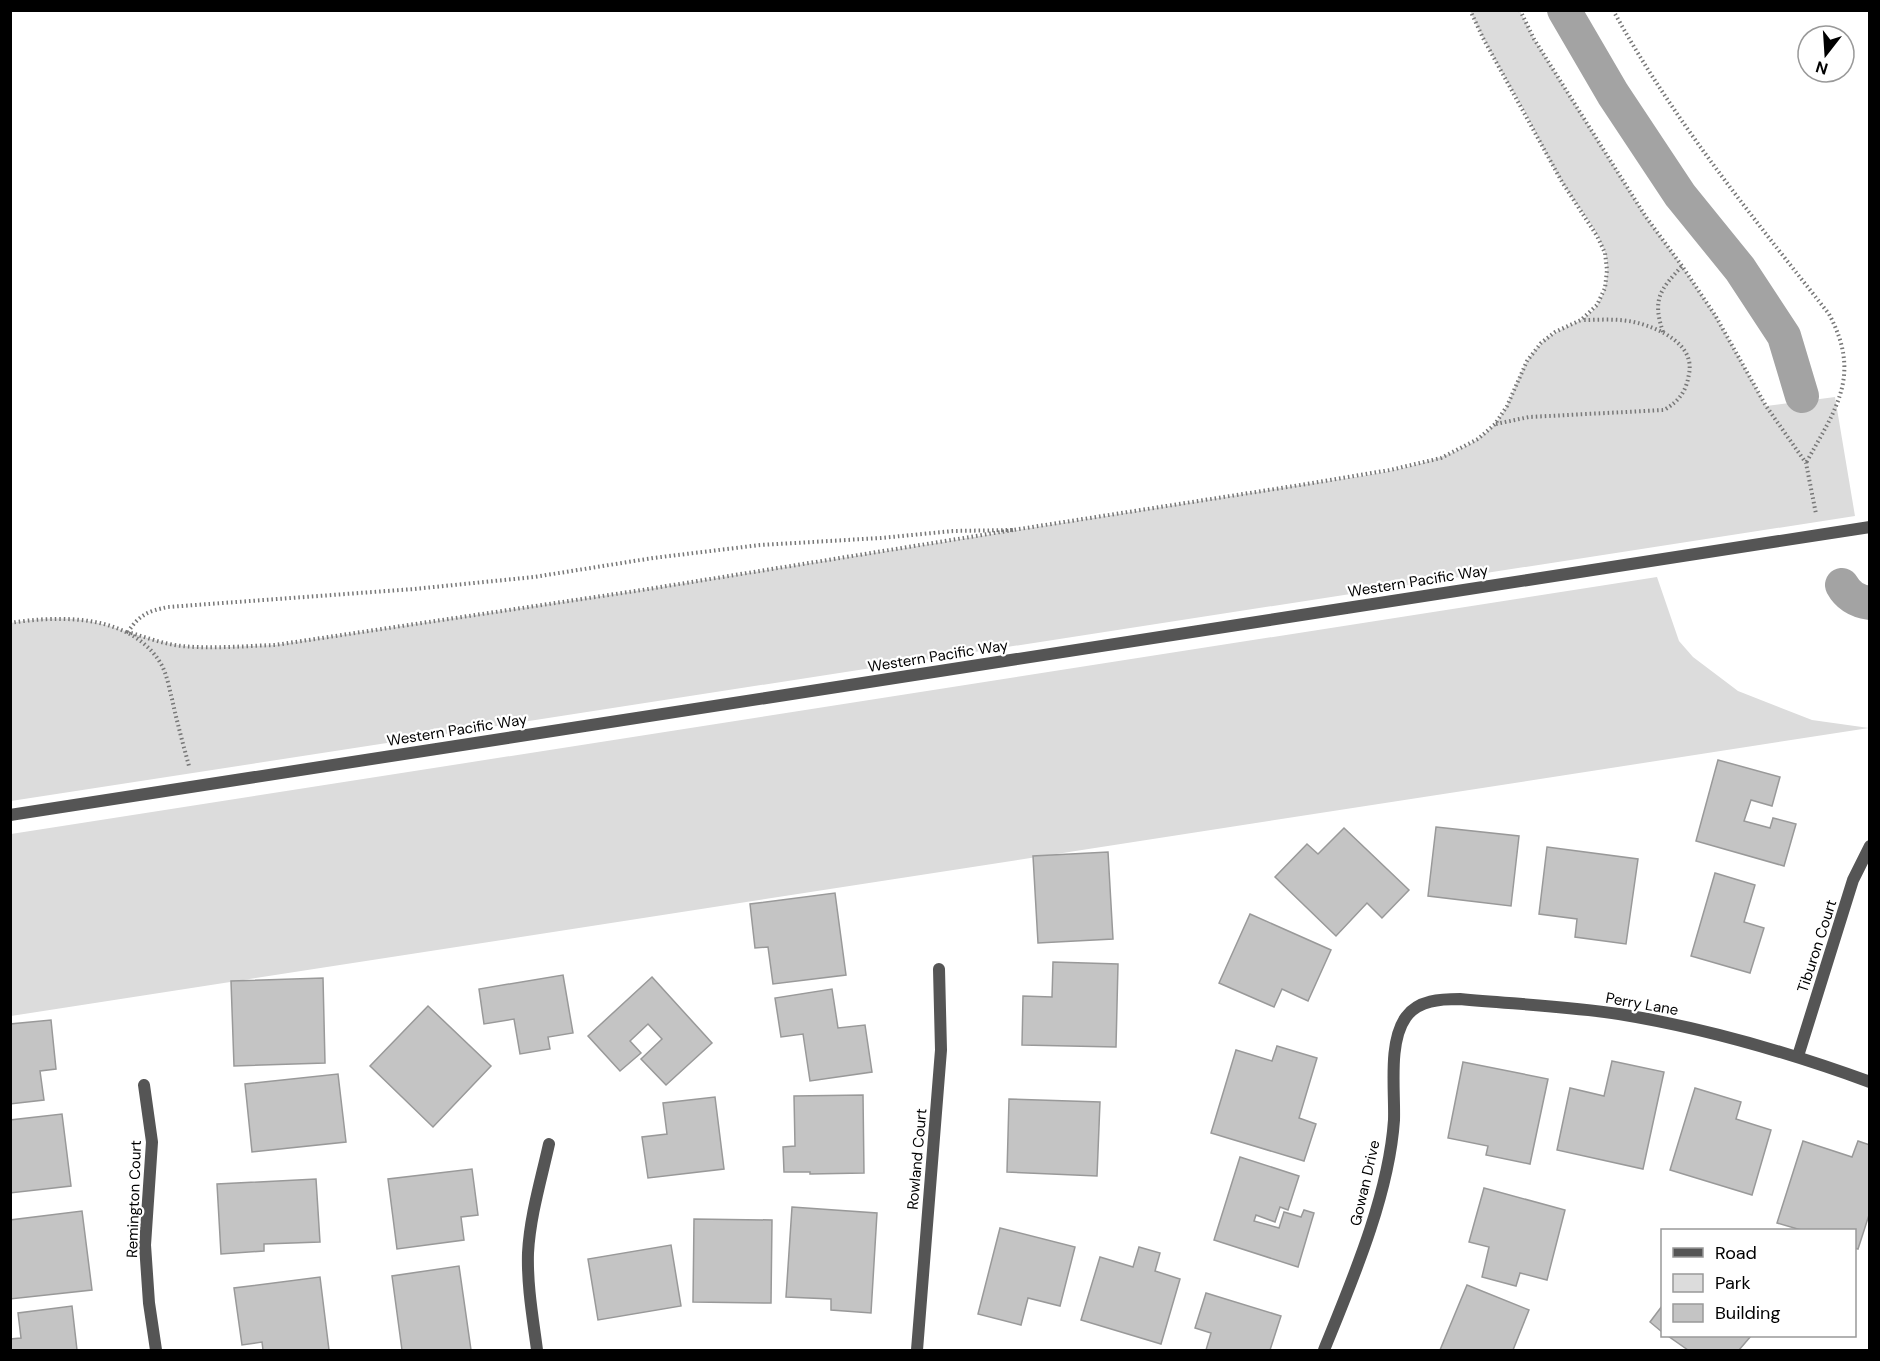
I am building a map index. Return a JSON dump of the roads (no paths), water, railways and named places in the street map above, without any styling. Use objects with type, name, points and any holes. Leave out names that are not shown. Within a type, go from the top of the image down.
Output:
[{"type":"street","name":"Western Pacific Way","points":[[10,814],[1869,526]]},
{"type":"street","name":"Tiburon Court","points":[[1798,1056],[1853,880],[1869,846]]},
{"type":"street","name":"Rowland Court","points":[[917,1350],[941,1050],[939,969]]},
{"type":"street","name":"Perry Lane","points":[[1407,1016],[1418,1006],[1437,1000],[1460,999],[1618,1014],[1706,1031],[1798,1056],[1869,1082]]},
{"type":"street","name":"Gowan Drive","points":[[1324,1350],[1367,1241],[1385,1174],[1394,1122],[1395,1052],[1399,1030],[1407,1016]]},
{"type":"street","name":"Remington Court","points":[[144,1085],[152,1142],[145,1245],[149,1303],[156,1350]]},
{"type":"street","points":[[537,1350],[528,1255],[532,1220],[549,1144]]},
{"type":"waterway","points":[[1564,10],[1613,94],[1680,195],[1740,269],[1784,336],[1802,396]]},
{"type":"waterway","points":[[1842,585],[1853,597],[1870,603]]}]
